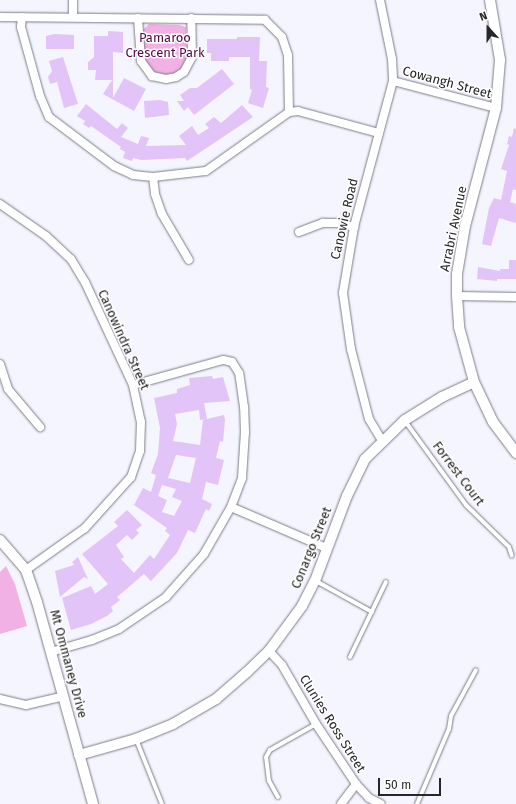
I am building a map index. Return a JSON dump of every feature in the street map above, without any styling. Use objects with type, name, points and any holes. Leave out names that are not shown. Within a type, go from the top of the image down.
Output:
[{"type":"street","points":[[73,0],[73,16]]},
{"type":"street","name":"Canowie Road","points":[[380,0],[392,59],[393,81],[354,227],[343,293],[345,319],[369,419],[382,441]]},
{"type":"street","name":"Arrabri Avenue","points":[[490,0],[500,60],[496,108],[465,226],[458,269],[457,296],[459,327],[474,382],[493,422],[516,453]]},
{"type":"street","points":[[0,17],[73,16],[138,18],[252,18],[265,20],[276,29],[282,37],[290,63],[289,112]]},
{"type":"street","points":[[22,17],[21,27],[40,96],[49,117],[114,166],[133,175],[153,177],[206,171],[289,112],[298,111],[379,133]]},
{"type":"street","points":[[138,18],[141,60],[152,76],[166,79],[176,77],[184,72],[192,57],[191,18]]},
{"type":"street","name":"Cowangh Street","points":[[393,81],[496,108]]},
{"type":"street","points":[[153,177],[155,194],[162,214],[189,260]]},
{"type":"street","name":"Canowindra Street","points":[[0,204],[46,236],[71,259],[85,282],[133,385],[141,422],[140,451],[132,477],[85,528],[26,570]]},
{"type":"street","points":[[299,232],[323,223],[339,223],[354,227]]},
{"type":"street","points":[[457,296],[516,297]]},
{"type":"street","points":[[51,652],[92,640],[119,629],[166,597],[204,554],[231,508],[242,478],[245,432],[240,380],[232,362],[223,360],[133,385]]},
{"type":"street","points":[[0,364],[8,389],[40,427]]},
{"type":"street","name":"Conargo Street","points":[[80,755],[136,739],[179,720],[216,698],[269,650],[302,606],[315,581],[326,548],[347,496],[365,459],[405,420],[442,397],[474,382]]},
{"type":"street","points":[[231,508],[326,548]]},
{"type":"street","name":"Mt Ommaney Drive","points":[[0,540],[26,570],[51,652],[62,697],[93,804]]},
{"type":"street","name":"Clunies Ross Street","points":[[269,650],[282,665],[316,724],[356,784],[369,798],[381,804]]},
{"type":"street","points":[[0,699],[26,705],[62,697]]},
{"type":"street","points":[[341,804],[356,784]]},
{"type":"lane","name":"Forrest Court","points":[[405,420],[466,504],[509,547],[512,556]]},
{"type":"lane","points":[[315,581],[372,612]]},
{"type":"lane","points":[[350,657],[386,582]]},
{"type":"lane","points":[[417,804],[449,728],[451,716],[476,670]]},
{"type":"lane","points":[[278,797],[269,781],[266,757],[270,750],[316,724]]},
{"type":"lane","points":[[136,739],[162,804]]},
{"type":"green space","name":"Pamaroo Crescent Park","points":[[149,24],[179,25],[186,27],[187,59],[183,68],[176,74],[168,76],[154,73],[148,67],[142,48],[143,30]]},
{"type":"green space","points":[[6,566],[15,584],[27,626],[0,634],[0,572]]},
{"type":"building","points":[[108,31],[123,32],[123,53],[113,52],[113,98],[124,78],[146,89],[134,111],[103,94],[112,80],[95,80],[96,70],[88,70],[88,62],[94,57],[94,36],[108,36]]},
{"type":"building","points":[[54,34],[74,35],[74,49],[46,49],[46,36]]},
{"type":"building","points":[[237,37],[260,37],[259,61],[267,61],[266,87],[269,88],[263,108],[248,103],[252,90],[250,89],[250,57],[229,57],[229,61],[211,61],[211,53],[207,53],[207,39],[237,39]]},
{"type":"building","points":[[63,57],[78,104],[64,108],[57,82],[50,84],[48,77],[52,71],[49,61]]},
{"type":"building","points":[[222,69],[234,84],[194,115],[188,107],[184,111],[177,101],[184,101],[180,95],[190,88],[197,88]]},
{"type":"building","points":[[160,100],[168,102],[169,115],[145,118],[144,101]]},
{"type":"building","points":[[86,104],[117,129],[122,123],[128,128],[121,137],[138,144],[141,136],[149,138],[146,146],[186,145],[179,136],[192,126],[198,135],[209,128],[205,124],[214,117],[221,123],[242,105],[253,117],[187,161],[185,158],[141,160],[133,158],[132,161],[123,158],[125,152],[120,149],[121,147],[91,126],[89,128],[83,124],[85,121],[77,116]]},
{"type":"building","points":[[514,128],[516,129],[516,190],[513,189],[510,202],[516,204],[516,223],[499,218],[491,246],[482,244],[489,208],[494,198],[501,200],[507,171],[501,169],[509,145],[507,144],[509,136],[512,137]]},
{"type":"building","points":[[509,260],[516,260],[516,279],[497,279],[497,281],[477,279],[478,267],[500,271],[500,269],[509,269]]},
{"type":"building","points":[[212,376],[213,379],[223,377],[230,401],[204,403],[207,419],[224,415],[225,420],[223,442],[220,441],[216,458],[224,460],[218,485],[206,482],[202,499],[212,504],[209,511],[206,509],[195,533],[188,530],[177,553],[151,581],[144,574],[117,597],[120,600],[111,607],[113,611],[107,616],[91,624],[71,630],[62,598],[91,586],[95,594],[108,584],[82,554],[118,526],[114,522],[127,510],[142,525],[136,530],[139,533],[132,540],[127,535],[116,545],[124,557],[121,559],[134,573],[150,555],[154,559],[170,535],[165,531],[167,528],[134,505],[143,488],[151,492],[156,475],[151,473],[158,454],[160,428],[154,398],[177,393],[177,389],[190,385],[189,378]],"holes":[[[199,410],[200,420],[207,419],[203,420],[200,445],[173,441],[177,424],[175,414]],[[176,455],[196,458],[190,483],[168,478]],[[162,485],[176,489],[172,497],[182,501],[174,516],[162,512],[167,500],[158,496]]]},
{"type":"building","points":[[78,557],[88,579],[84,577],[60,597],[55,571],[74,565],[72,562]]}]
